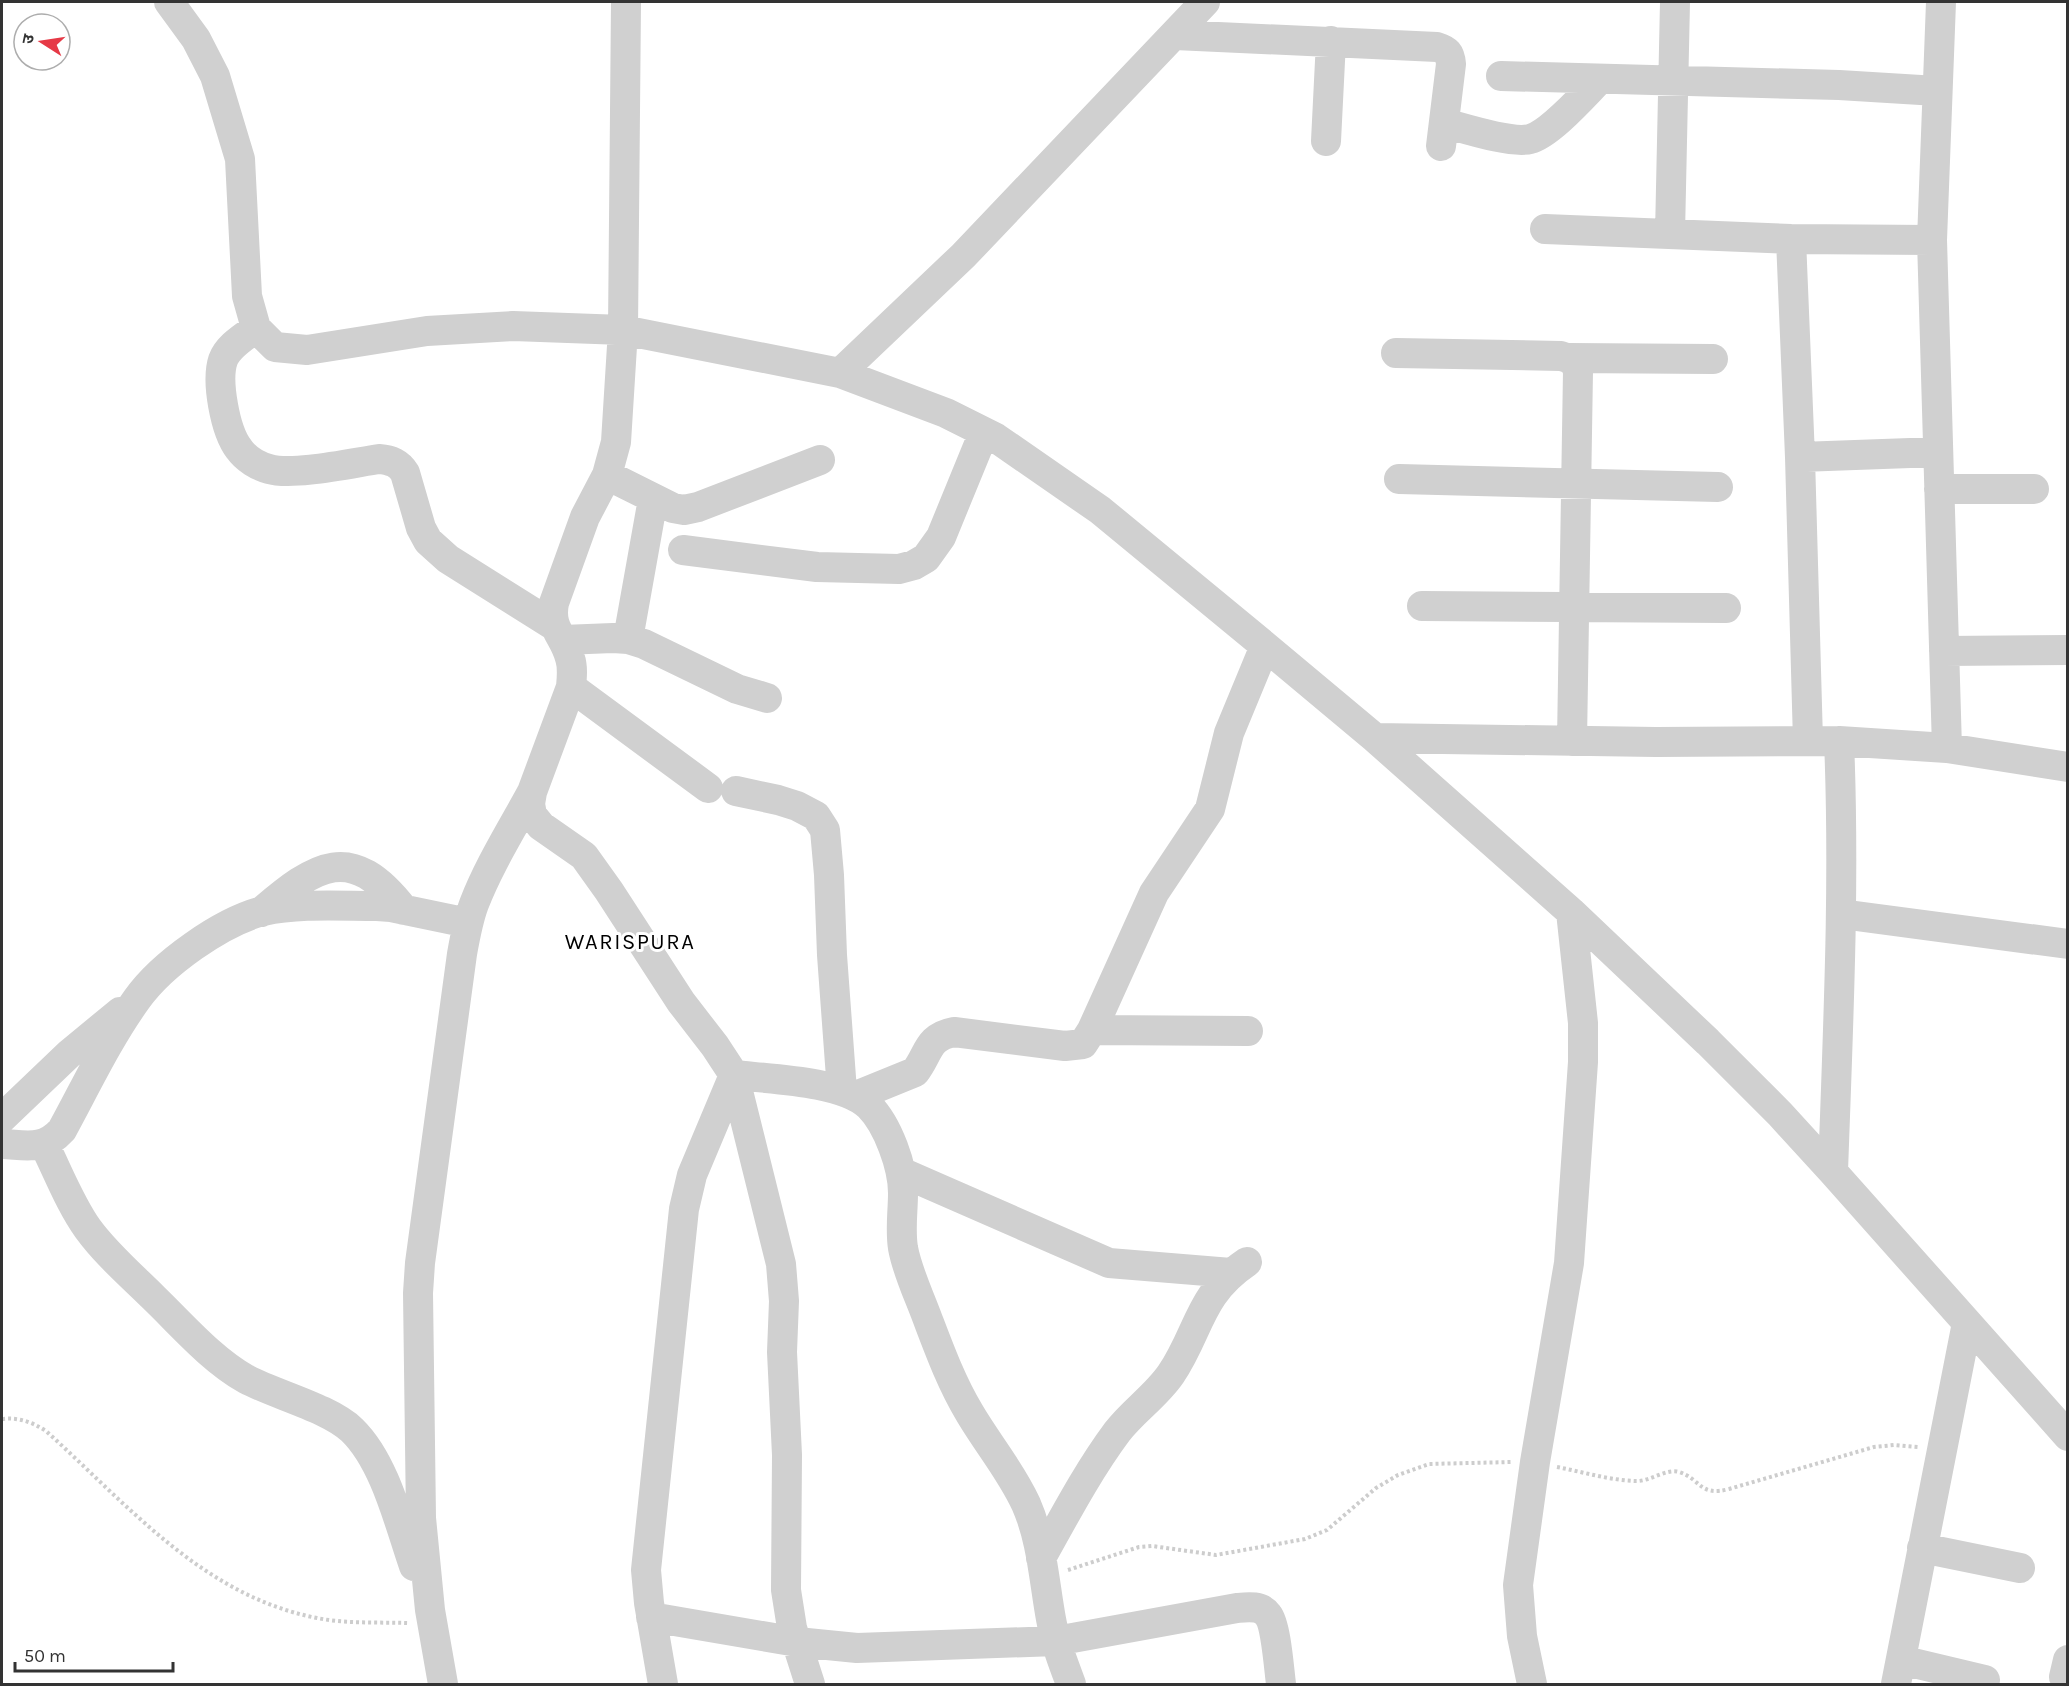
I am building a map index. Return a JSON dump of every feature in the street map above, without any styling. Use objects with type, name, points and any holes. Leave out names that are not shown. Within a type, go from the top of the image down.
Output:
[{"type":"street","points":[[169,2],[196,39],[215,76],[240,159],[247,296],[255,328],[275,347],[307,350],[428,331],[513,326],[623,330],[840,373],[946,413],[996,438],[1100,510],[1265,646],[1375,738],[1571,912],[1780,1114],[2067,1436]]},
{"type":"street","points":[[443,1684],[431,1617],[421,1518],[418,1293],[420,1263],[468,923],[474,903],[532,792],[571,687],[570,658],[551,615],[585,517],[607,475],[616,442],[623,330],[626,2]]},
{"type":"street","points":[[840,373],[963,256],[1205,2]]},
{"type":"street","points":[[1670,234],[1675,2]]},
{"type":"street","points":[[1941,2],[1932,240],[1947,748]]},
{"type":"street","points":[[1175,34],[1437,46],[1450,55],[1451,64],[1442,135],[1530,139],[1547,129],[1600,80]]},
{"type":"street","points":[[1326,141],[1331,41]]},
{"type":"street","points":[[1501,76],[1839,85],[1936,91]]},
{"type":"street","points":[[1545,229],[1791,239],[1932,240]]},
{"type":"street","points":[[1791,239],[1808,741]]},
{"type":"street","points":[[255,328],[231,347],[223,359],[220,374],[229,431],[239,449],[252,462],[270,469],[288,471],[380,459],[390,460],[400,465],[405,473],[421,528],[428,541],[448,559],[558,632],[628,639],[644,644],[737,689],[767,698]]},
{"type":"street","points":[[1396,353],[1713,359]]},
{"type":"street","points":[[1569,358],[1575,363],[1578,371],[1572,741]]},
{"type":"street","points":[[683,550],[817,567],[899,569],[914,566],[926,558],[941,537],[984,432]]},
{"type":"street","points":[[1800,457],[1938,452]]},
{"type":"street","points":[[607,475],[653,499],[684,510],[698,507],[820,460]]},
{"type":"street","points":[[1399,479],[1718,487]]},
{"type":"street","points":[[1939,489],[2034,489]]},
{"type":"street","points":[[628,639],[653,499]]},
{"type":"street","points":[[1422,606],[1726,609]]},
{"type":"street","points":[[849,1093],[915,1072],[921,1065],[929,1047],[943,1034],[954,1032],[1073,1046],[1083,1044],[1092,1030],[1154,893],[1210,809],[1229,733],[1265,646]]},
{"type":"street","points":[[1944,651],[2067,650]]},
{"type":"street","points":[[571,687],[722,789],[778,800],[797,806],[816,816],[825,830],[832,955],[849,1093]]},
{"type":"street","points":[[1375,738],[1839,741],[1947,748],[2067,766]]},
{"type":"street","points":[[1833,1172],[1841,914],[1839,741]]},
{"type":"street","points":[[532,792],[530,804],[532,815],[541,825],[584,856],[681,1002],[734,1075],[781,1264],[784,1300],[782,1352],[787,1455],[786,1590],[788,1608],[810,1684]]},
{"type":"street","points":[[261,912],[303,878],[325,868],[336,867],[361,871],[377,880],[404,910]]},
{"type":"street","points":[[2,1118],[82,1042],[138,996],[176,959],[196,944],[238,920],[261,912],[293,907],[377,906],[468,923]]},
{"type":"street","points":[[1532,1684],[1522,1636],[1518,1585],[1535,1462],[1569,1263],[1584,1062],[1583,1023],[1571,912]]},
{"type":"street","points":[[1841,914],[2067,945]]},
{"type":"street","points":[[2,1144],[35,1146],[45,1144],[62,1130],[138,996]]},
{"type":"street","points":[[1092,1030],[1248,1031]]},
{"type":"street","points":[[734,1075],[801,1082],[849,1093],[870,1107],[885,1126],[901,1172],[903,1190],[901,1225],[909,1271],[946,1368],[968,1411],[1014,1479],[1027,1506],[1056,1641],[1071,1684]]},
{"type":"street","points":[[663,1684],[646,1586],[646,1570],[684,1209],[693,1175],[734,1075]]},
{"type":"street","points":[[45,1144],[77,1212],[88,1228],[107,1252],[210,1353],[246,1379],[333,1417],[351,1429],[366,1446],[378,1467],[391,1500],[431,1617]]},
{"type":"street","points":[[901,1172],[1109,1263],[1239,1268],[1219,1285],[1209,1299],[1170,1375],[1129,1417],[1109,1443],[1042,1568]]},
{"type":"street","points":[[1967,1323],[1898,1672],[1985,1680]]},
{"type":"street","points":[[1922,1548],[2020,1568]]},
{"type":"street","points":[[651,1617],[797,1642],[857,1648],[1056,1641],[1237,1608],[1259,1608],[1268,1614],[1273,1625],[1281,1684]]},
{"type":"street","points":[[2067,1660],[2064,1677],[2067,1684]]},
{"type":"path","points":[[2,1419],[24,1420],[46,1431],[166,1543],[207,1572],[242,1592],[317,1618],[349,1621],[431,1617]]},
{"type":"path","points":[[1042,1568],[1146,1546],[1216,1555],[1305,1539],[1327,1530],[1385,1481],[1429,1464],[1535,1462],[1613,1479],[1634,1481],[1651,1479],[1672,1472],[1680,1473],[1706,1490],[1714,1492],[1874,1447],[1904,1445],[1942,1450]]},
{"type":"district","name":"WARISPURA","points":[[630,942]]}]
